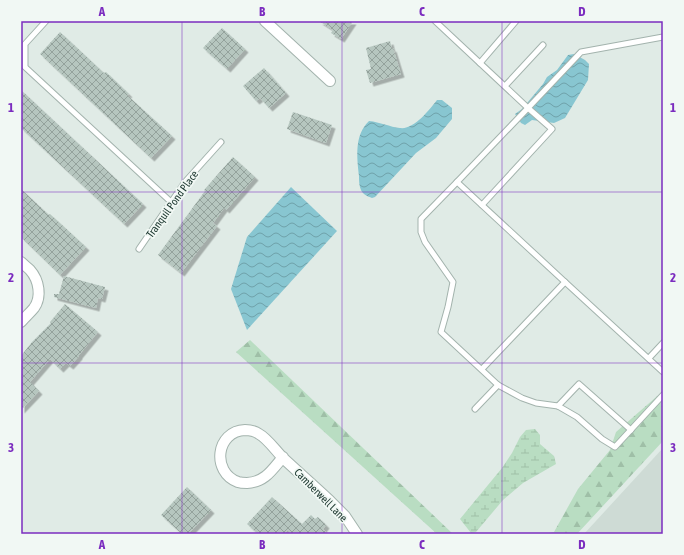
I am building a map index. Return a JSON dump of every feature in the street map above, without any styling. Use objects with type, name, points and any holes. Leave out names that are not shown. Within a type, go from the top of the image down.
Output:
[{"type":"street","points":[[266,21],[330,81]]},
{"type":"street","points":[[21,262],[31,271],[39,288],[35,307],[21,322]]},
{"type":"street","name":"Camberwell Lane","points":[[283,457],[268,475],[252,482],[241,483],[232,480],[226,474],[221,466],[220,458],[224,442],[228,437],[244,430],[260,434],[344,516],[357,534]]},
{"type":"lane","points":[[46,21],[25,44],[25,67],[171,202]]},
{"type":"lane","points":[[435,21],[552,129],[482,205]]},
{"type":"lane","points":[[480,63],[516,21]]},
{"type":"lane","points":[[663,37],[581,52],[421,219],[421,232],[425,242],[452,282],[448,307],[441,332],[498,385],[522,398],[536,403],[558,406],[577,417],[602,439],[615,447],[663,395]]},
{"type":"lane","points":[[505,86],[543,46]]},
{"type":"lane","name":"Tranquil Pond Place","points":[[139,249],[185,182],[221,142]]},
{"type":"lane","points":[[457,182],[663,372]]},
{"type":"lane","points":[[482,369],[565,282]]},
{"type":"lane","points":[[649,358],[663,343]]},
{"type":"lane","points":[[558,406],[579,384],[631,430]]},
{"type":"lane","points":[[475,409],[498,385]]},
{"type":"shaded area","points":[[663,448],[663,534],[584,534]]},
{"type":"green space","points":[[250,340],[453,534],[437,534],[236,352]]},
{"type":"green space","points":[[663,391],[663,441],[577,534],[543,534],[554,532],[578,489],[610,450],[616,432]]},
{"type":"green space","points":[[535,429],[540,435],[540,444],[554,456],[556,464],[523,483],[503,500],[476,532],[471,533],[460,519],[502,468],[520,437],[526,430]]},
{"type":"water","points":[[574,54],[589,64],[588,80],[565,118],[554,123],[532,120],[525,125],[521,123],[515,114],[522,109],[547,77],[557,70],[568,55]]},
{"type":"water","points":[[437,100],[442,100],[452,108],[452,119],[436,138],[416,153],[375,197],[372,198],[365,195],[361,190],[360,185],[357,154],[359,140],[364,127],[369,121],[400,128],[411,126],[430,109]]},
{"type":"water","points":[[291,187],[337,231],[247,330],[231,289],[247,237]]},
{"type":"building","points":[[319,21],[353,21],[341,39],[331,33],[333,30]]},
{"type":"building","points":[[222,28],[245,49],[227,69],[203,48]]},
{"type":"building","points":[[60,32],[104,73],[106,72],[129,94],[127,95],[172,136],[151,158],[40,54]]},
{"type":"building","points":[[390,41],[401,74],[370,83],[366,70],[371,69],[366,48]]},
{"type":"building","points":[[264,68],[286,93],[269,108],[260,98],[256,101],[243,86]]},
{"type":"building","points":[[21,90],[143,204],[124,224],[21,128]]},
{"type":"building","points":[[293,112],[332,125],[326,143],[287,129]]},
{"type":"building","points":[[233,157],[255,177],[226,210],[224,208],[213,223],[217,226],[181,273],[158,255],[205,191],[204,190]]},
{"type":"building","points":[[21,189],[86,247],[60,275],[21,237]]},
{"type":"building","points":[[64,276],[105,287],[102,299],[98,298],[96,308],[54,297],[54,294],[59,294]]},
{"type":"building","points":[[65,304],[98,332],[70,366],[66,363],[60,369],[50,359],[30,382],[39,391],[21,410],[21,356],[32,342],[51,323],[50,322]]},
{"type":"building","points":[[187,487],[211,510],[188,534],[182,534],[161,515]]},
{"type":"building","points":[[272,497],[302,524],[311,515],[315,519],[318,517],[326,525],[323,529],[328,534],[291,534],[288,530],[284,534],[258,534],[247,524]]}]
